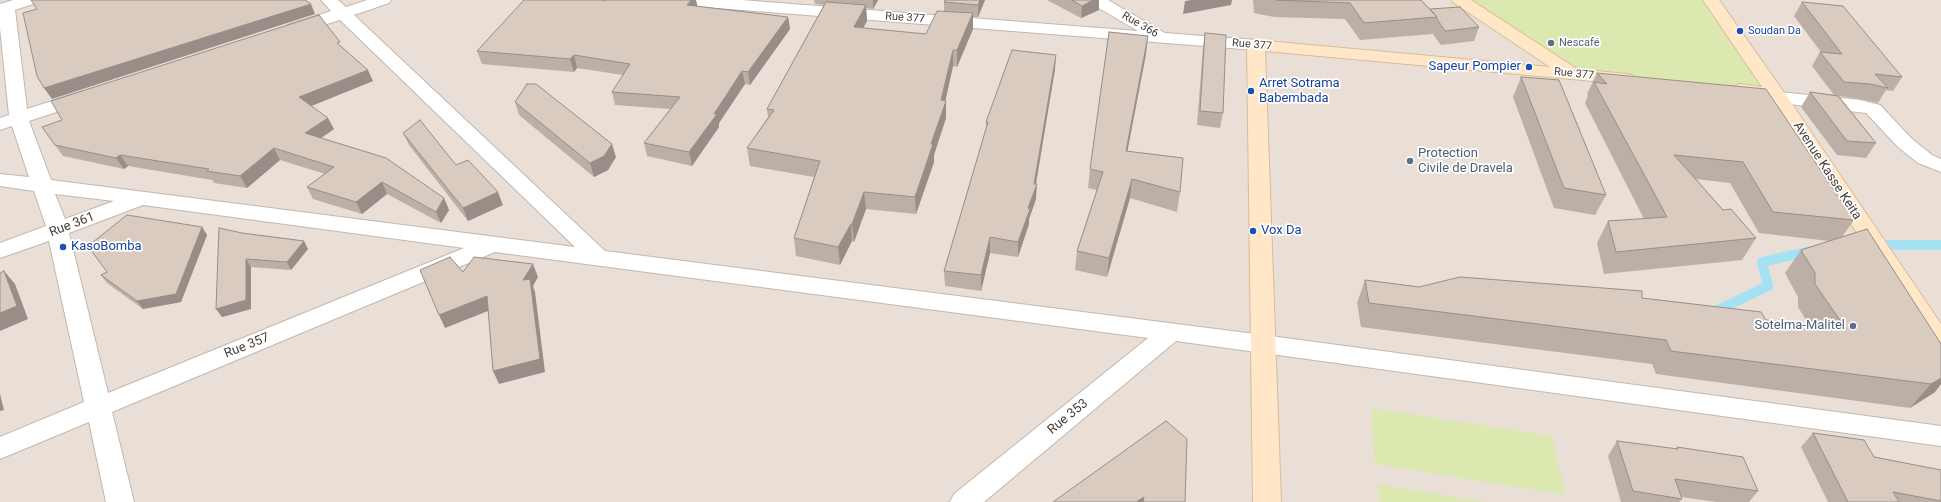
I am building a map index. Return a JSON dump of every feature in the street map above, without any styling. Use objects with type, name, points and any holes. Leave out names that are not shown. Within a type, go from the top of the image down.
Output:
[{"type":"main road","points":[[1460,0],[1572,73]]},
{"type":"main road","name":"Avenue Kasse Keita","points":[[1712,0],[1778,96],[1941,343]]},
{"type":"main road","points":[[1256,45],[1267,502]]},
{"type":"main road","name":"Rue 377","points":[[1256,45],[1572,73],[1643,81]]},
{"type":"main road","points":[[1721,89],[1778,96]]},
{"type":"street","points":[[30,0],[3,8],[10,121],[43,185],[58,231],[97,408],[120,502]]},
{"type":"street","points":[[275,35],[336,7],[383,0]]},
{"type":"street","name":"Rue 377","points":[[678,0],[725,2],[1256,45]]},
{"type":"street","name":"Rue 366","points":[[1096,0],[1163,38]]},
{"type":"street","points":[[336,7],[598,257]]},
{"type":"street","points":[[10,121],[102,91]]},
{"type":"street","points":[[1778,96],[1860,106],[1873,109],[1905,143],[1925,159],[1941,166]]},
{"type":"street","points":[[0,180],[1263,344],[1941,436]]},
{"type":"street","name":"Rue 361","points":[[0,251],[58,231],[143,198]]},
{"type":"street","name":"Rue 357","points":[[0,448],[494,244]]},
{"type":"street","name":"Rue 353","points":[[964,502],[1171,332]]},
{"type":"shaded area","points":[[0,0],[1941,0],[1941,502],[0,502]]},
{"type":"green space","points":[[1460,0],[1707,0],[1765,90],[1572,73]]},
{"type":"green space","points":[[1371,408],[1552,436],[1566,495],[1375,464]]},
{"type":"green space","points":[[1378,484],[1487,502],[1379,502]]},
{"type":"building","points":[[31,0],[305,0],[311,4],[44,88],[37,76],[23,13],[37,9]]},
{"type":"building","points":[[524,0],[691,0],[687,5],[788,17],[748,72],[742,71],[714,114],[717,114],[689,152],[644,143],[680,97],[612,92],[630,64],[574,55],[570,59],[477,51]]},
{"type":"building","points":[[945,0],[980,0],[978,5],[944,2]]},
{"type":"building","points":[[1072,0],[1093,0],[1082,6]]},
{"type":"building","points":[[1276,0],[1421,0],[1437,17],[1364,23],[1350,3]]},
{"type":"building","points":[[826,2],[866,5],[854,27],[926,34],[937,11],[973,13],[957,50],[953,50],[941,100],[946,101],[915,197],[864,192],[852,224],[838,247],[794,238],[820,161],[747,148],[774,110],[767,109]]},
{"type":"building","points":[[1802,2],[1843,6],[1902,77],[1875,74],[1888,88],[1870,84],[1844,82],[1820,52],[1842,54]]},
{"type":"building","points":[[1460,7],[1479,27],[1445,31],[1437,17],[1430,9]]},
{"type":"building","points":[[319,15],[340,42],[337,43],[368,70],[299,97],[328,118],[305,133],[386,158],[444,198],[436,212],[382,182],[356,202],[307,187],[334,167],[274,148],[240,176],[207,171],[209,169],[120,155],[116,158],[55,145],[42,127],[62,120],[51,101]]},
{"type":"building","points":[[1109,32],[1148,36],[1126,151],[1183,158],[1180,192],[1132,179],[1109,258],[1077,251],[1103,172],[1090,169]]},
{"type":"building","points":[[1205,33],[1226,35],[1223,113],[1200,111]]},
{"type":"building","points":[[1012,50],[1056,55],[1034,184],[1037,184],[1028,208],[1030,209],[1018,242],[990,237],[981,275],[944,271],[988,122],[986,122]]},
{"type":"building","points":[[1597,73],[1766,89],[1854,220],[1773,212],[1743,162],[1674,155],[1723,210],[1731,209],[1756,238],[1616,252],[1608,221],[1667,217],[1594,82],[1607,84]]},
{"type":"building","points":[[1521,77],[1559,80],[1606,195],[1564,188]]},
{"type":"building","points":[[527,84],[536,84],[612,144],[604,156],[590,163],[515,102]]},
{"type":"building","points":[[1810,92],[1838,96],[1876,143],[1847,141]]},
{"type":"building","points":[[420,120],[456,165],[468,160],[498,192],[463,208],[403,133]]},
{"type":"building","points":[[127,215],[202,227],[176,294],[137,301],[101,275],[107,272],[88,246]]},
{"type":"building","points":[[219,228],[242,233],[304,241],[287,262],[246,259],[246,300],[216,309]]},
{"type":"building","points":[[1867,229],[1941,344],[1941,378],[1931,384],[1671,351],[1666,340],[1369,303],[1365,280],[1419,287],[1460,277],[1642,291],[1642,298],[1761,312],[1766,320],[1846,329],[1815,284],[1815,273],[1801,250]]},
{"type":"building","points":[[450,257],[463,272],[474,257],[533,264],[523,280],[530,279],[540,359],[493,371],[487,296],[439,315],[420,270]]},
{"type":"building","points":[[4,271],[17,306],[0,313],[0,273]]},
{"type":"building","points":[[1166,421],[1187,439],[1185,502],[1143,502],[1144,497],[1136,502],[1053,502]]},
{"type":"building","points":[[1813,433],[1864,440],[1874,457],[1941,470],[1941,501],[1893,492],[1899,502],[1848,502]]},
{"type":"building","points":[[1617,441],[1678,449],[1677,447],[1743,457],[1758,491],[1675,479],[1682,499],[1633,491]]},
{"type":"waterway","points":[[1887,245],[1941,245]]},
{"type":"waterway","points":[[1712,313],[1768,286],[1762,262],[1810,251]]},
{"type":"place","name":"Soudan Da","points":[[1740,31]]},
{"type":"place","name":"Nescafé","points":[[1551,43]]},
{"type":"place","name":"Sapeur Pompier","points":[[1529,67]]},
{"type":"place","name":"Arret Sotrama Babembada","points":[[1251,91]]},
{"type":"place","name":"Protection Civile de Dravela","points":[[1410,161]]},
{"type":"place","name":"Vox Da","points":[[1253,231]]},
{"type":"place","name":"KasoBomba","points":[[63,247]]},
{"type":"place","name":"Sotelma-Malitel","points":[[1853,326]]}]
